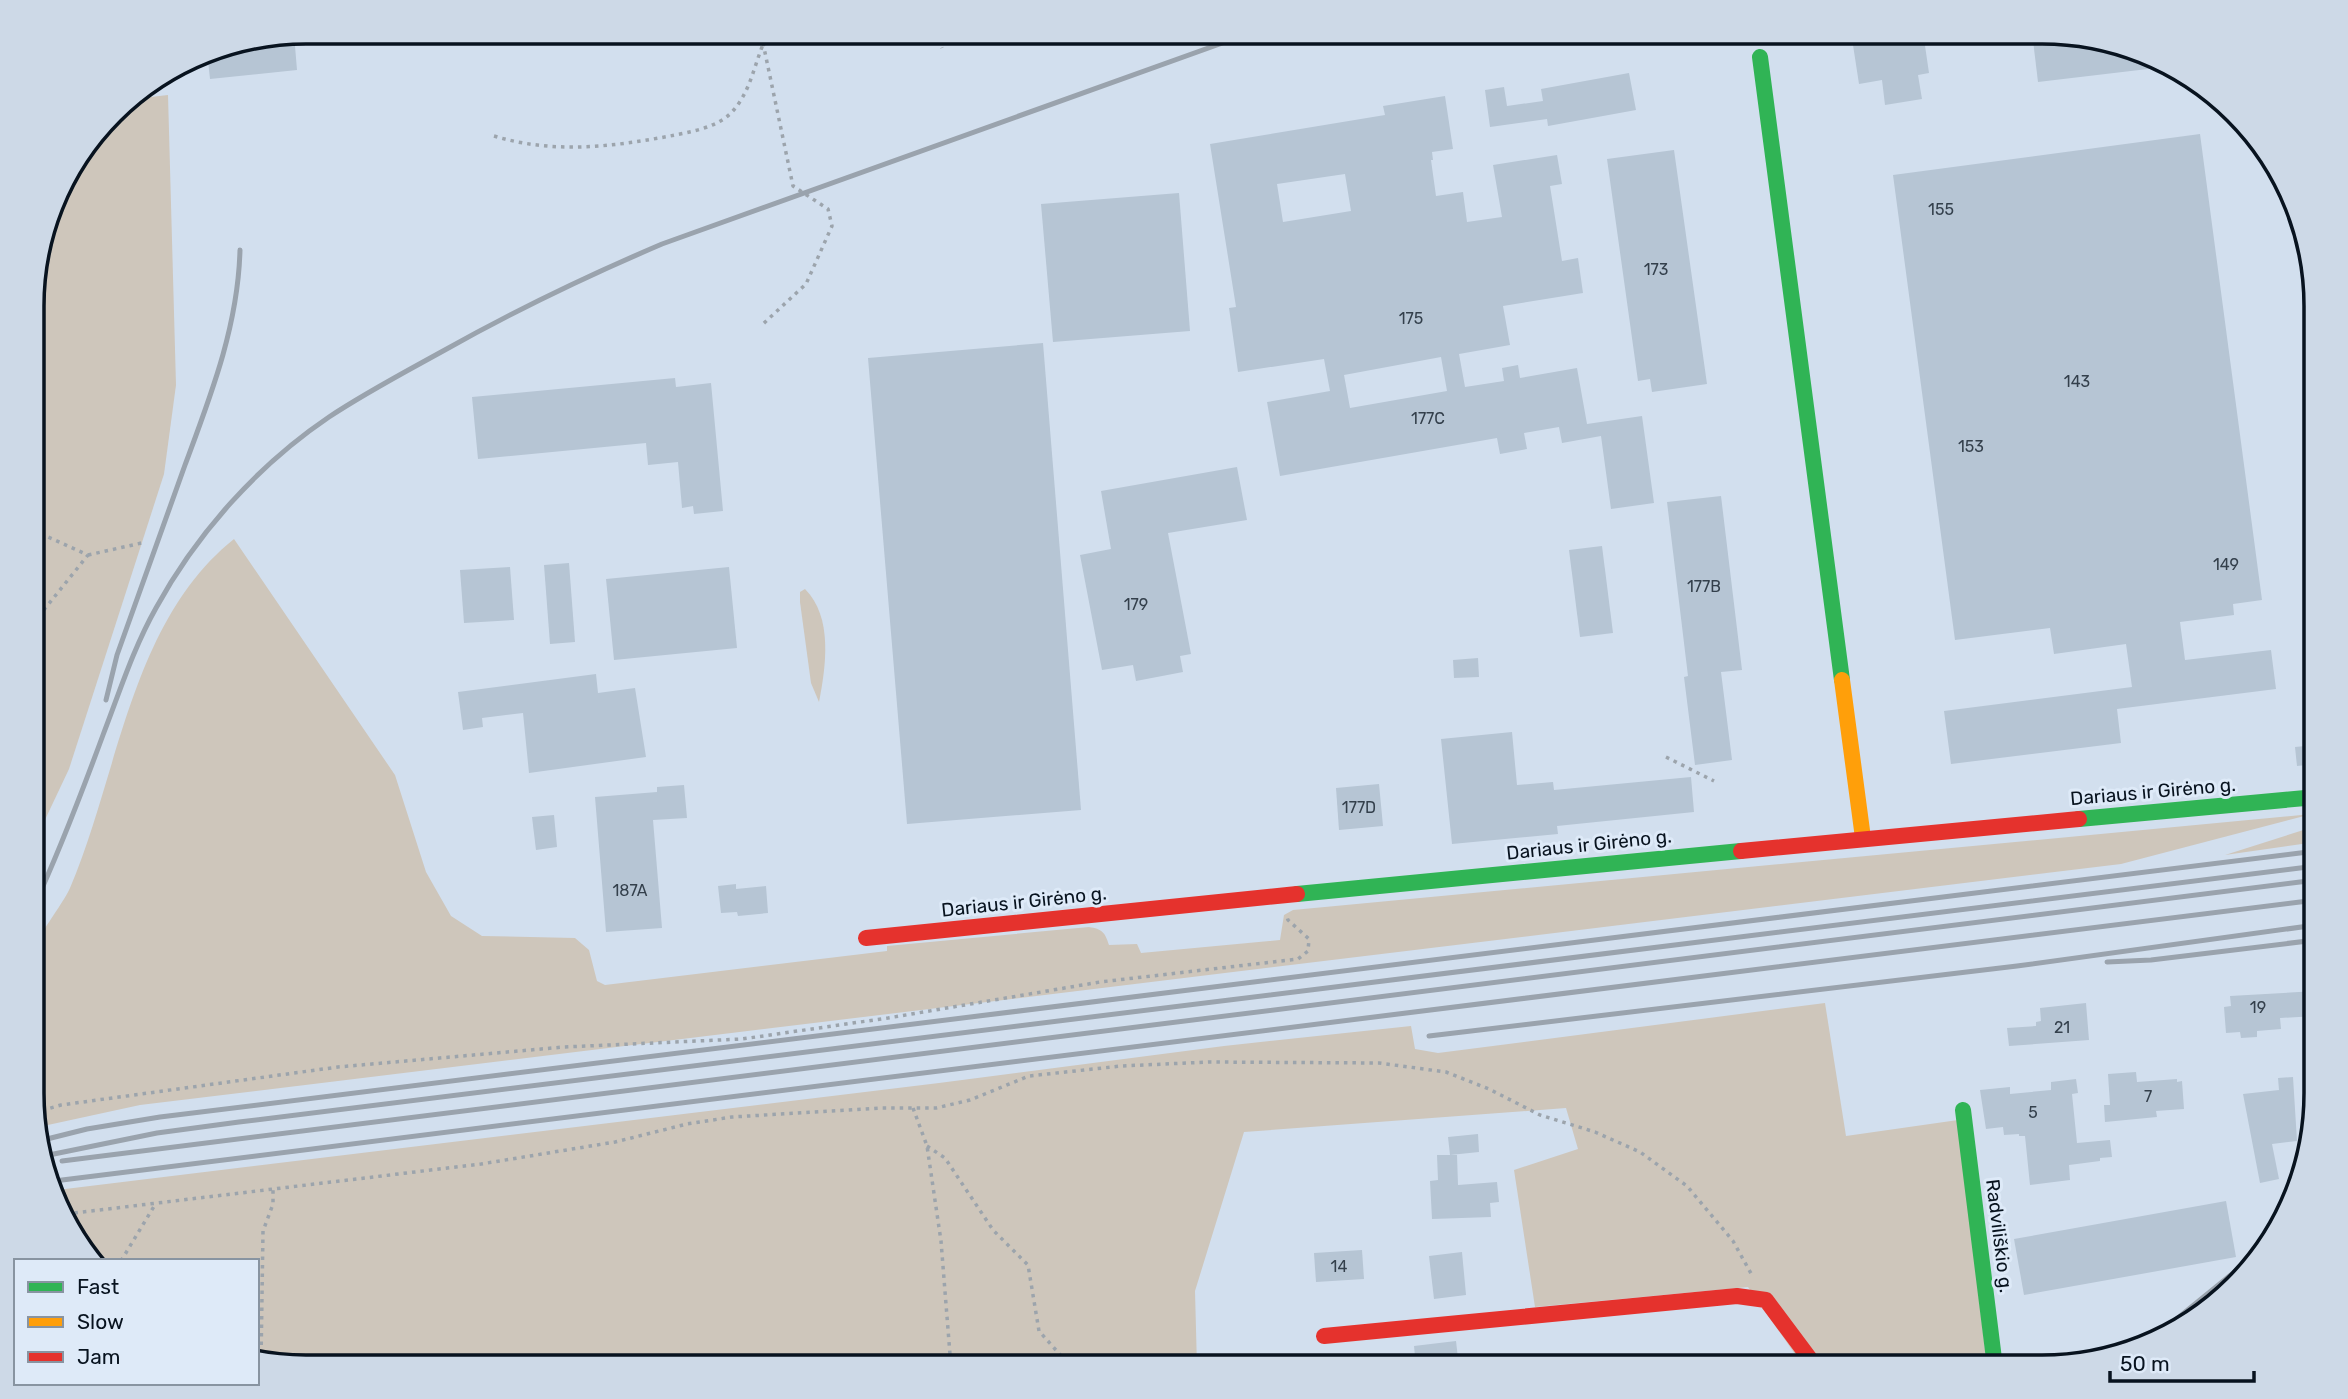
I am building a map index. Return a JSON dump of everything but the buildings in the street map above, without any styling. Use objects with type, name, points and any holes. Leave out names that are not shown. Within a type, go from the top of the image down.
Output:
[{"type":"street","points":[[1760,57],[1863,838]]},
{"type":"street","name":"Dariaus ir Girėno g.","points":[[866,938],[1863,838],[2304,798]]},
{"type":"street","name":"Radviliškio g.","points":[[1963,1110],[1994,1355]]},
{"type":"street","points":[[1324,1336],[1737,1296],[1766,1300],[1807,1355]]},
{"type":"path","points":[[494,136],[522,144],[569,148],[622,145],[701,129],[728,116],[746,96],[763,44]]},
{"type":"path","points":[[763,44],[793,186],[828,209],[832,226],[806,284],[763,324]]},
{"type":"path","points":[[940,44],[942,48]]},
{"type":"path","points":[[44,535],[88,555],[146,542]]},
{"type":"path","points":[[44,610],[88,555]]},
{"type":"path","points":[[1666,757],[1714,781]]},
{"type":"path","points":[[44,1110],[61,1105],[338,1068],[564,1047],[742,1039],[888,1018],[1100,982],[1298,959],[1308,951],[1309,939],[1288,920],[1279,896]]},
{"type":"path","points":[[73,1213],[495,1161],[615,1142],[687,1124],[732,1117],[936,1108],[970,1100],[1029,1076],[1121,1066],[1210,1062],[1379,1063],[1446,1072],[1489,1088],[1540,1115],[1595,1132],[1640,1152],[1687,1186],[1733,1241],[1766,1300]]},
{"type":"path","points":[[913,1108],[927,1146],[941,1241],[950,1355]]},
{"type":"path","points":[[927,1146],[945,1158],[992,1230],[1028,1265],[1039,1331],[1060,1355]]},
{"type":"path","points":[[261,1351],[263,1231],[273,1204],[273,1189]]},
{"type":"path","points":[[122,1259],[156,1203]]},
{"type":"shaded area","points":[[168,95],[176,385],[164,474],[69,769],[44,822],[46,272],[58,222],[79,175],[109,133],[147,97]]},
{"type":"shaded area","points":[[234,539],[395,775],[426,872],[451,916],[482,936],[575,938],[589,950],[597,981],[605,985],[887,951],[887,946],[1089,927],[1102,932],[1109,945],[1137,944],[1141,953],[1280,940],[1284,915],[1293,910],[2304,816],[2121,864],[140,1105],[46,1125],[44,930],[70,888],[150,655],[172,612],[199,573]]},
{"type":"shaded area","points":[[805,589],[814,600],[824,628],[824,673],[819,702],[811,683],[800,602],[800,592]]},
{"type":"shaded area","points":[[2304,830],[2304,844],[2225,855]]},
{"type":"shaded area","points":[[1825,1003],[1846,1136],[1958,1120],[1986,1355],[1796,1355],[1748,1287],[1535,1307],[1514,1170],[1578,1149],[1566,1108],[1244,1132],[1195,1291],[1197,1355],[272,1353],[259,1351],[259,1259],[103,1259],[79,1224],[63,1189],[1224,1046],[1411,1026],[1415,1049],[1438,1053]]},
{"type":"railway","points":[[44,884],[134,655],[172,580],[231,502],[278,457],[329,417],[497,322],[578,281],[662,244],[1220,44]]},
{"type":"railway","points":[[106,700],[117,655],[222,360],[234,306],[240,250]]},
{"type":"railway","points":[[48,1139],[87,1129],[160,1117],[2304,852]]},
{"type":"railway","points":[[51,1154],[157,1133],[239,1122],[2304,867]]},
{"type":"railway","points":[[62,1161],[2304,881]]},
{"type":"railway","points":[[59,1180],[2304,901]]},
{"type":"railway","points":[[1429,1036],[2017,966],[2304,927]]},
{"type":"railway","points":[[2107,962],[2151,960],[2304,941]]},
{"type":"railway","points":[[2182,1315],[2227,1278]]},
{"type":"traffic: fast","points":[[1760,57],[1842,680]]},
{"type":"traffic: fast","points":[[2079,819],[2304,798]]},
{"type":"traffic: fast","points":[[1297,894],[1741,851]]},
{"type":"traffic: fast","points":[[1963,1110],[1994,1355]]},
{"type":"traffic: slow","points":[[1842,680],[1863,838]]},
{"type":"traffic: jam","points":[[1741,851],[2079,819]]},
{"type":"traffic: jam","points":[[866,938],[1297,894]]},
{"type":"traffic: jam","points":[[1324,1336],[1737,1296],[1766,1300],[1807,1355]]}]
